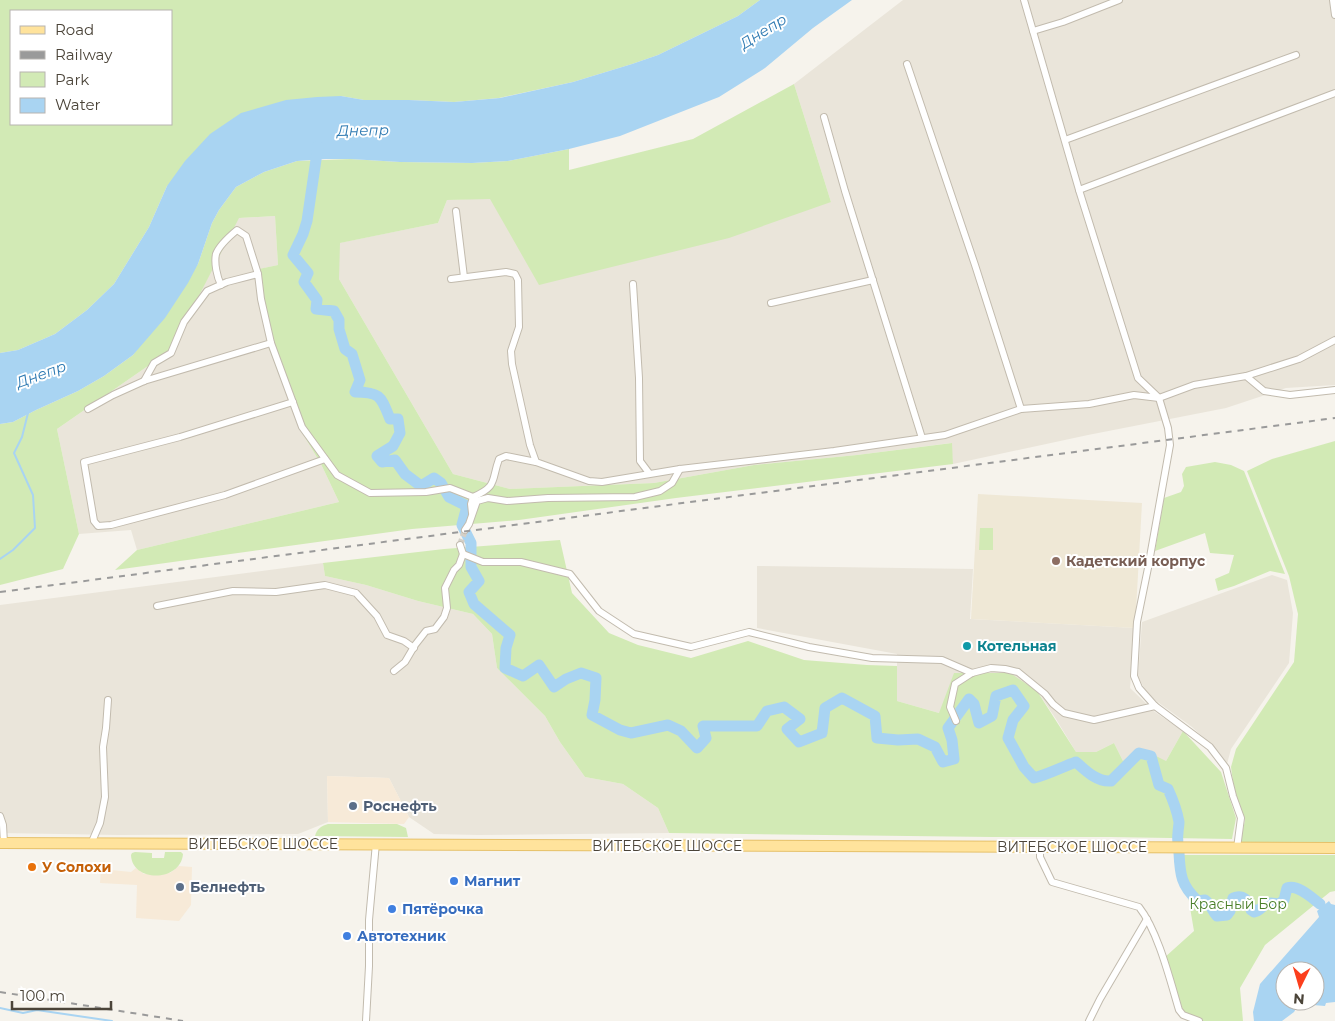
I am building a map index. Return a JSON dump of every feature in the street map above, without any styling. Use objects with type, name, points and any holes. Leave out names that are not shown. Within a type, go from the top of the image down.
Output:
[{"type":"main road","name":"ВИТЕБСКОЕ ШОССЕ","points":[[2,843],[1335,848]]},
{"type":"street","points":[[1024,0],[1079,190],[1138,378],[1159,398],[1168,428],[1170,445],[1137,622],[1134,676],[1139,688],[1155,706],[1210,747],[1226,768],[1241,818],[1237,848]]},
{"type":"street","points":[[1032,30],[1063,22],[1119,0]]},
{"type":"street","points":[[1333,0],[1335,15]]},
{"type":"street","points":[[1065,140],[1296,55]]},
{"type":"street","points":[[907,64],[975,265],[1021,409]]},
{"type":"street","points":[[1079,190],[1335,93]]},
{"type":"street","points":[[824,117],[872,280],[922,438]]},
{"type":"street","points":[[456,211],[464,277]]},
{"type":"street","points":[[221,285],[216,273],[216,254],[237,230],[246,236],[258,274],[261,299],[271,343],[302,427],[337,475],[370,493],[426,492],[450,488],[473,497],[487,491],[493,482],[499,459],[506,456],[536,462],[588,481],[602,482],[649,473],[834,451],[945,435],[1021,409],[1089,404],[1134,395],[1159,398],[1194,385],[1246,376],[1299,359],[1335,340]]},
{"type":"street","points":[[451,279],[506,272],[515,274],[518,280],[519,327],[511,351],[530,445],[536,462]]},
{"type":"street","points":[[144,381],[154,364],[171,353],[184,322],[208,291],[258,274]]},
{"type":"street","points":[[771,303],[872,280]]},
{"type":"street","points":[[633,284],[640,460],[649,473]]},
{"type":"street","points":[[88,409],[144,381],[271,343]]},
{"type":"street","points":[[1246,376],[1264,392],[1290,395],[1335,390]]},
{"type":"street","points":[[293,402],[180,437],[84,462],[94,521],[98,526],[111,525],[225,495],[325,459]]},
{"type":"street","points":[[465,530],[477,501],[488,498],[507,501],[548,498],[635,497],[660,491],[672,483],[680,469]]},
{"type":"street","points":[[472,513],[471,504],[473,497]]},
{"type":"street","points":[[394,671],[405,662],[426,631],[435,629],[444,617],[447,608],[445,588],[449,578],[459,565],[463,554],[460,545]]},
{"type":"street","points":[[463,554],[482,562],[521,562],[570,574],[599,611],[634,634],[691,647],[749,632],[809,647],[872,658],[942,660],[972,673]]},
{"type":"street","points":[[157,606],[233,592],[276,592],[325,584],[356,593],[377,616],[387,635],[404,641],[414,648]]},
{"type":"street","points":[[956,721],[950,707],[955,684],[972,673],[991,668],[1018,672],[1045,694],[1064,713],[1094,720],[1155,706]]},
{"type":"street","points":[[90,844],[100,823],[104,797],[103,746],[108,700]]},
{"type":"street","points":[[0,816],[3,825],[2,843]]},
{"type":"street","points":[[366,1021],[369,920],[376,844]]},
{"type":"street","points":[[1040,846],[1040,857],[1052,882],[1138,907],[1146,919],[1159,948],[1179,1010],[1183,1015],[1199,1021]]},
{"type":"street","points":[[1090,1021],[1146,919]]},
{"type":"shaded area","points":[[903,0],[1335,0],[1335,385],[1286,388],[1226,408],[953,464],[951,443],[754,465],[654,483],[510,489],[453,474],[339,279],[339,243],[438,223],[447,200],[490,198],[831,202],[794,84]]},
{"type":"shaded area","points":[[275,216],[278,265],[255,270],[301,431],[321,464],[339,502],[137,550],[131,530],[79,534],[57,429],[171,350],[238,218]]},
{"type":"shaded area","name":"Кадетский корпус","points":[[978,494],[1142,503],[1135,628],[971,619]]},
{"type":"shaded area","points":[[323,563],[325,576],[473,614],[492,634],[497,668],[545,716],[560,742],[585,777],[623,784],[658,808],[669,833],[434,834],[409,817],[389,778],[327,776],[328,822],[298,834],[119,835],[0,833],[0,605]]},
{"type":"shaded area","points":[[757,566],[973,569],[970,619],[1135,628],[1130,688],[1155,712],[1183,731],[1166,761],[1123,761],[1114,743],[1096,752],[1076,752],[1037,691],[939,713],[897,701],[897,654],[757,628]]},
{"type":"shaded area","points":[[1272,575],[1287,580],[1293,613],[1289,663],[1231,749],[1227,764],[1219,752],[1192,727],[1155,700],[1146,691],[1138,677],[1142,622]]},
{"type":"shaded area","points":[[327,776],[389,778],[409,817],[404,824],[328,822]]},
{"type":"shaded area","points":[[179,866],[192,867],[191,905],[179,921],[136,918],[137,885],[100,883],[101,869],[131,872],[136,868],[144,874],[170,873]]},
{"type":"green space","points":[[0,0],[760,0],[738,16],[658,55],[573,82],[499,98],[454,102],[364,100],[341,96],[167,186],[149,227],[114,284],[87,310],[55,334],[18,350],[0,353]]},
{"type":"green space","points":[[794,84],[831,202],[729,238],[539,285],[490,199],[447,200],[438,223],[340,243],[339,279],[453,474],[510,489],[654,483],[754,465],[952,443],[953,464],[676,498],[519,520],[412,529],[115,570],[137,550],[339,502],[321,464],[301,431],[268,346],[254,270],[278,265],[275,216],[239,218],[171,350],[57,429],[79,534],[63,569],[0,585],[0,424],[13,422],[78,391],[104,376],[133,355],[198,264],[212,223],[236,187],[264,172],[297,161],[350,159],[472,163],[508,161],[569,149],[569,170],[693,139]]},
{"type":"green space","points":[[1335,441],[1335,844],[1240,845],[1245,820],[1234,789],[1231,767],[1236,749],[1294,662],[1298,614],[1289,576],[1247,471],[1272,459]]},
{"type":"green space","points":[[1215,462],[1231,465],[1244,471],[1285,574],[1270,571],[1218,591],[1215,579],[1229,573],[1234,555],[1210,553],[1205,533],[1155,551],[1164,498],[1181,492],[1184,486],[1182,474],[1186,467]]},
{"type":"green space","points":[[980,528],[993,528],[993,550],[979,550]]},
{"type":"green space","points":[[560,540],[572,593],[609,633],[638,645],[691,658],[748,641],[804,660],[897,666],[897,701],[939,713],[954,673],[1010,673],[1037,691],[1076,752],[1096,752],[1114,743],[1123,761],[1140,748],[1166,761],[1183,731],[1221,772],[1236,818],[1232,839],[669,833],[658,808],[623,784],[585,777],[560,742],[545,716],[497,668],[492,634],[473,614],[325,576],[323,563],[444,549]]},
{"type":"green space","points":[[328,824],[397,824],[406,828],[408,837],[315,836],[318,829]]},
{"type":"green space","points":[[135,852],[152,853],[152,858],[164,858],[165,852],[181,852],[183,854],[180,863],[174,870],[157,876],[139,871],[133,864],[131,855]]},
{"type":"green space","name":"Красный Бор","points":[[1181,855],[1335,855],[1335,891],[1330,892],[1265,945],[1240,988],[1243,1021],[1187,1021],[1164,958],[1194,931]]},
{"type":"water","name":"Днепр","points":[[760,0],[852,0],[813,28],[765,68],[719,97],[620,136],[569,149],[508,161],[472,163],[326,159],[297,161],[264,172],[236,187],[219,210],[212,223],[198,264],[188,283],[165,318],[133,355],[104,376],[78,391],[13,422],[0,424],[0,353],[18,350],[55,334],[87,310],[114,284],[149,227],[167,186],[185,161],[210,134],[241,113],[286,100],[317,97],[341,96],[364,100],[454,102],[500,98],[573,82],[658,55],[738,16]]},
{"type":"water","points":[[1329,901],[1335,905],[1335,1002],[1326,1003],[1325,1006],[1325,961],[1280,961],[1319,917],[1317,911]]},
{"type":"water","points":[[1275,967],[1275,1011],[1294,1012],[1282,1021],[1254,1021],[1253,1012],[1260,984]]},
{"type":"waterway","points":[[318,146],[307,221],[293,255],[308,273],[304,282],[317,300],[316,309],[334,311],[339,320],[339,329],[345,349],[352,354],[360,380],[355,392],[370,393],[379,397],[390,419],[398,419],[400,433],[393,446],[377,456],[382,462],[395,460],[405,474],[421,486],[434,478],[441,483],[449,497],[467,506],[462,525],[471,543],[471,567],[479,581],[469,592],[474,604],[510,635],[506,648],[505,668],[523,676],[539,665],[554,687],[566,679],[581,673],[596,678],[592,715],[620,730],[631,733],[668,725],[681,731],[697,748],[706,738],[703,726],[757,726],[767,711],[784,707],[800,719],[787,729],[799,742],[822,733],[825,708],[842,698],[875,716],[877,738],[918,739],[935,747],[943,762],[954,759],[952,740],[948,728],[969,699],[974,704],[979,723],[992,716],[996,696],[1013,690],[1024,706],[1013,720],[1008,738],[1024,767],[1034,778],[1076,762],[1096,778],[1111,781],[1139,753],[1151,756],[1159,785],[1168,789],[1177,813],[1182,879],[1192,895],[1198,901],[1205,900],[1217,916],[1227,915],[1233,898],[1237,897],[1245,899],[1254,912],[1268,903],[1279,904],[1284,900],[1287,888],[1291,887],[1305,892],[1320,904]]},
{"type":"waterway","points":[[0,559],[13,550],[35,528],[33,495],[14,453],[22,437],[28,413]]},
{"type":"waterway","points":[[0,1008],[23,1013],[37,1010],[112,1021]]},
{"type":"tunnel","points":[[460,545],[465,530]]},
{"type":"railway","points":[[0,592],[1335,418]]},
{"type":"railway","points":[[0,992],[183,1021]]},
{"type":"place","name":"Кадетский корпус","points":[[1056,561]]},
{"type":"place","name":"Котельная","points":[[967,646]]},
{"type":"place","name":"Роснефть","points":[[353,806]]},
{"type":"place","name":"У Солохи","points":[[32,867]]},
{"type":"place","name":"Магнит","points":[[454,881]]},
{"type":"place","name":"Белнефть","points":[[180,887]]},
{"type":"place","name":"Пятёрочка","points":[[392,909]]},
{"type":"place","name":"Автотехник","points":[[347,936]]}]
